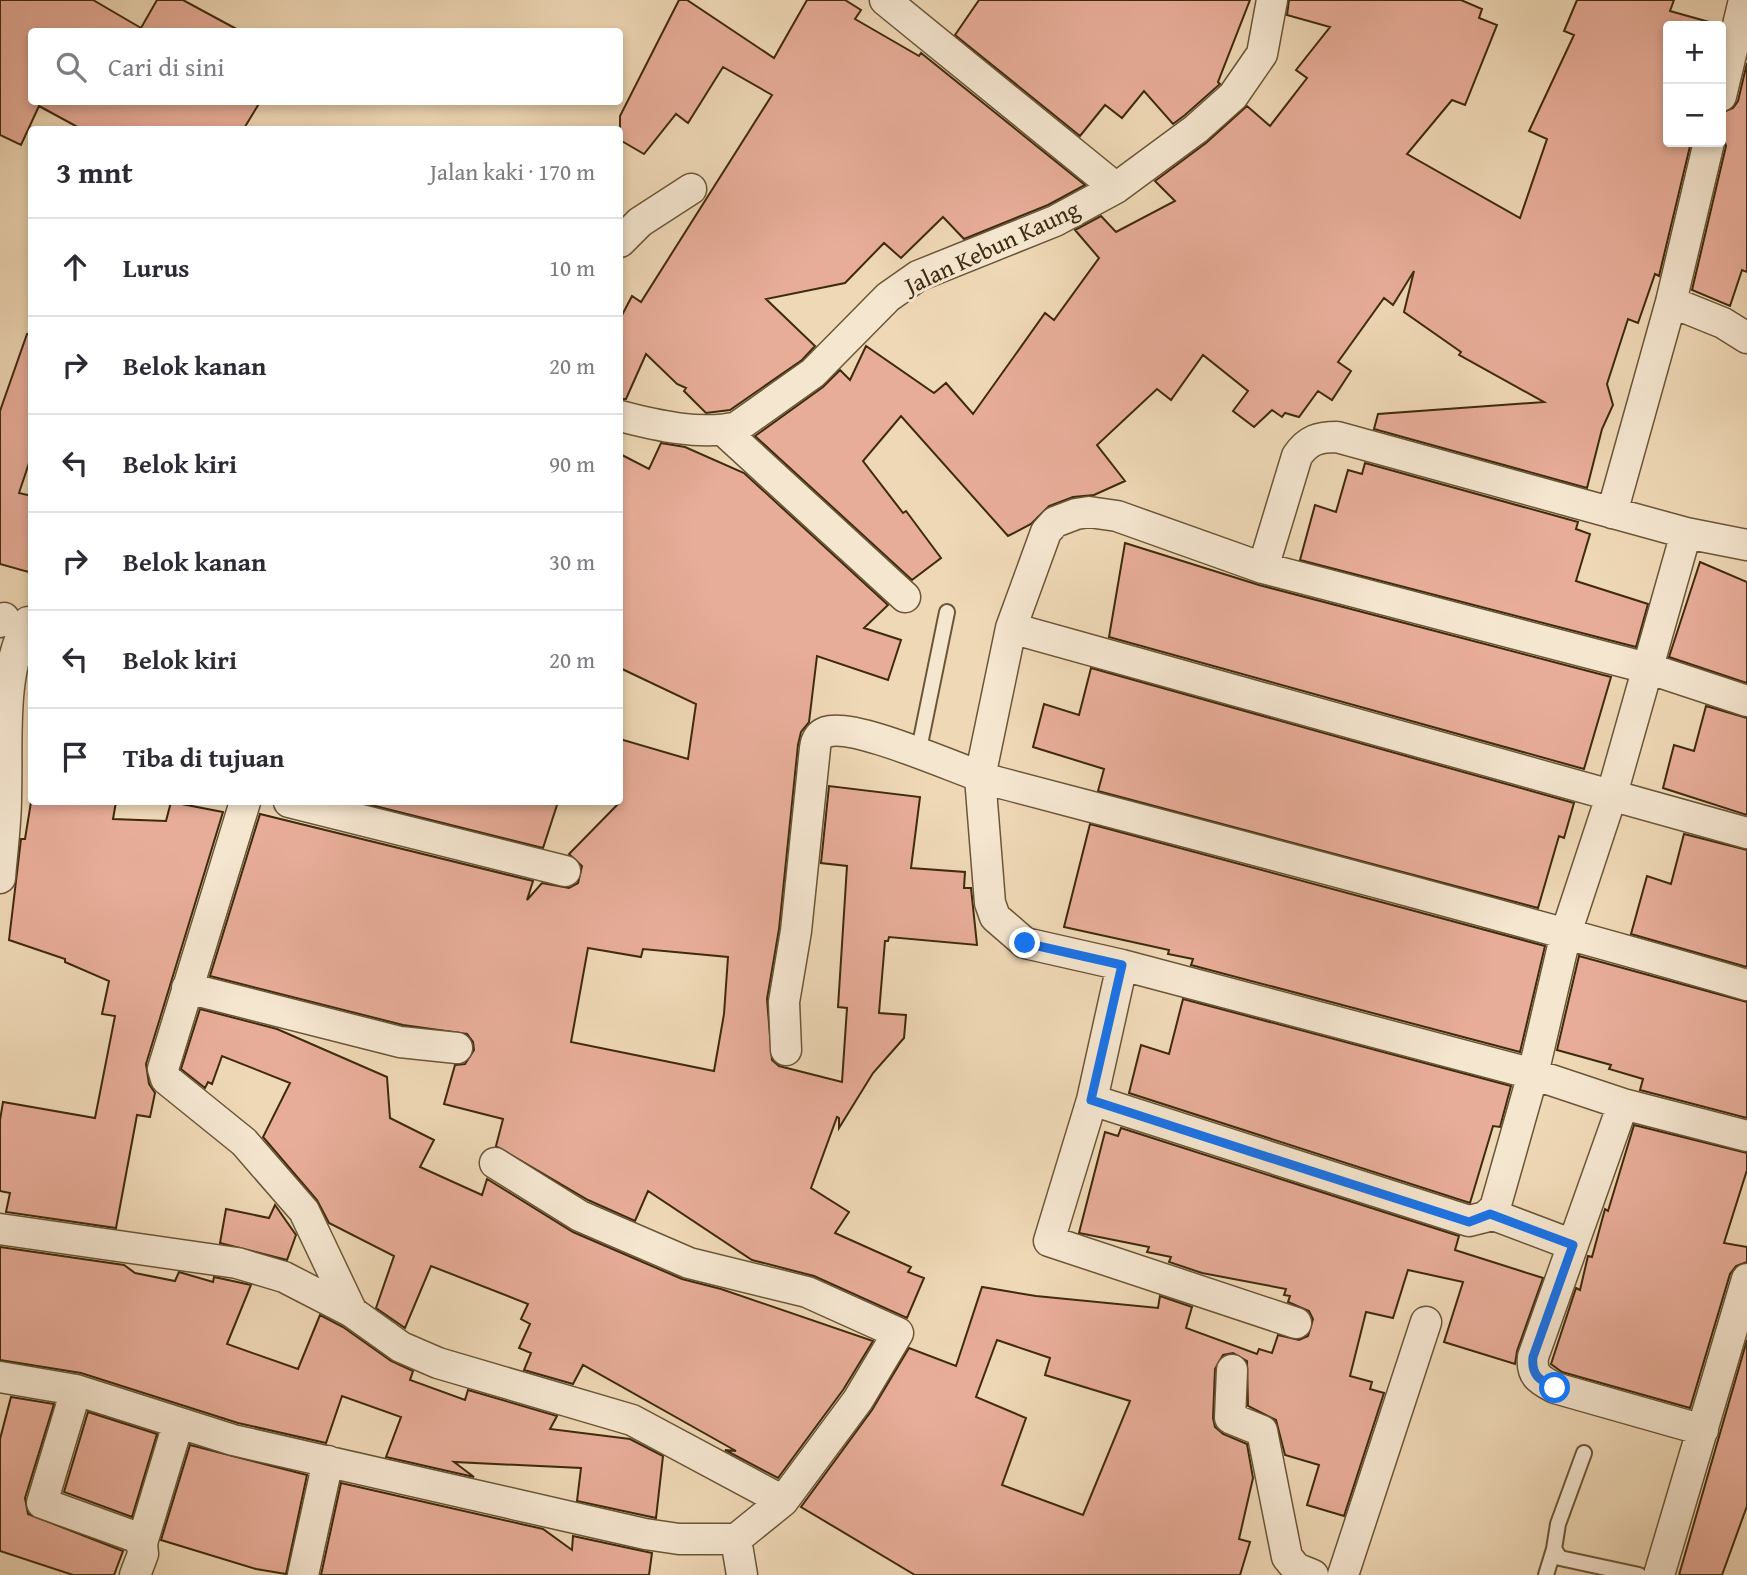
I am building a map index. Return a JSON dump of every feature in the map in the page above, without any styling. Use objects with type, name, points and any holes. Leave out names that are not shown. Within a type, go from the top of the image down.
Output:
[{"type":"street","points":[[885,0],[1116,188]]},
{"type":"street","name":"Jalan Kebun Kaung","points":[[623,417],[641,422],[723,430],[737,427],[788,394],[813,373],[888,298],[918,276],[1055,220],[1116,188],[1196,129],[1233,96],[1262,54],[1272,0]]},
{"type":"street","points":[[1724,84],[1744,0]]},
{"type":"street","points":[[1612,513],[1671,302],[1708,147]]},
{"type":"street","points":[[623,239],[658,209],[691,189]]},
{"type":"street","points":[[1671,302],[1723,323],[1747,338]]},
{"type":"street","points":[[723,430],[905,597]]},
{"type":"street","points":[[1263,568],[1297,456],[1306,443],[1320,438],[1337,438],[1362,444],[1686,533],[1747,545]]},
{"type":"street","points":[[1747,701],[1647,668],[1263,568],[1117,516],[1088,512],[1055,522],[1046,532],[1011,628],[980,777],[990,903],[995,917],[1025,943],[1122,965],[1533,1074],[1623,1104],[1747,1136]]},
{"type":"street","points":[[1091,1100],[1469,1222],[1490,1214],[1495,1208],[1533,1074],[1566,933],[1612,794],[1686,533]]},
{"type":"street","points":[[0,878],[6,806],[9,688],[16,644],[13,620]]},
{"type":"street","points":[[1011,628],[1747,833]]},
{"type":"street","points":[[786,1050],[784,1002],[796,931],[817,738],[825,732],[847,732],[980,777],[1566,933],[1747,985]]},
{"type":"street","points":[[244,805],[163,1069],[166,1079],[244,1142],[304,1211],[352,1312]]},
{"type":"street","points":[[301,805],[565,871]]},
{"type":"street","points":[[1122,965],[1091,1100],[1049,1241],[1296,1323]]},
{"type":"street","points":[[187,988],[400,1042],[457,1048]]},
{"type":"street","points":[[1623,1104],[1531,1369],[1537,1379],[1555,1388],[1703,1430]]},
{"type":"street","points":[[0,1377],[76,1390],[178,1424],[645,1534],[679,1539],[736,1539],[783,1501],[858,1401],[898,1333],[807,1292],[677,1258],[580,1216],[495,1163]]},
{"type":"street","points":[[1490,1214],[1573,1245]]},
{"type":"street","points":[[0,1229],[237,1264],[284,1277],[352,1312],[401,1347],[438,1363],[632,1420],[783,1501]]},
{"type":"street","points":[[1659,1575],[1747,1279]]},
{"type":"street","points":[[1343,1575],[1426,1322]]},
{"type":"street","points":[[1232,1370],[1230,1418],[1262,1431],[1284,1566],[1313,1575]]},
{"type":"street","points":[[76,1390],[42,1503],[133,1536],[142,1543]]},
{"type":"street","points":[[135,1575],[178,1424]]},
{"type":"street","points":[[303,1575],[328,1461]]},
{"type":"street","points":[[736,1539],[742,1575]]},
{"type":"lane","points":[[918,754],[947,612]]},
{"type":"lane","points":[[1546,1575],[1558,1524],[1584,1453]]},
{"type":"lane","points":[[1554,1549],[1560,1558],[1639,1575]]},
{"type":"building","points":[[0,0],[93,0],[141,28],[28,28],[28,105],[258,105],[245,126],[76,126],[39,106],[21,145],[0,135]]},
{"type":"building","points":[[157,0],[183,0],[235,28],[141,28]]},
{"type":"building","points":[[679,0],[687,0],[774,58],[807,0],[845,0],[861,10],[855,19],[919,56],[921,53],[1085,185],[1048,205],[964,239],[943,217],[901,258],[884,243],[845,283],[766,299],[815,346],[802,360],[730,410],[706,413],[684,391],[686,388],[677,384],[646,354],[626,399],[623,399],[623,313],[632,296],[641,302],[772,95],[723,67],[688,123],[676,114],[644,154],[623,142],[620,116]]},
{"type":"building","points":[[979,0],[1250,0],[1218,82],[1220,84],[1185,115],[1173,124],[1144,91],[1122,118],[1105,105],[1080,136],[955,35]]},
{"type":"building","points":[[1289,0],[1461,0],[1482,9],[1479,18],[1497,25],[1465,105],[1452,100],[1407,154],[1520,218],[1547,139],[1529,131],[1574,35],[1564,31],[1577,0],[1674,0],[1670,11],[1706,21],[1663,21],[1663,147],[1690,147],[1659,276],[1655,274],[1638,323],[1628,319],[1607,384],[1613,405],[1602,429],[1587,488],[1374,429],[1378,414],[1544,402],[1459,355],[1461,352],[1404,312],[1414,271],[1393,305],[1384,298],[1338,362],[1351,371],[1332,400],[1318,391],[1299,417],[1285,413],[1282,417],[1272,410],[1254,427],[1233,411],[1248,391],[1203,355],[1171,400],[1157,389],[1097,445],[1125,481],[1094,495],[1073,497],[1049,506],[1031,524],[1008,536],[901,416],[863,461],[903,513],[906,511],[941,558],[912,580],[755,436],[823,387],[840,370],[850,380],[866,346],[934,393],[946,383],[973,414],[1045,313],[1054,320],[1099,258],[1075,230],[1101,216],[1116,232],[1175,201],[1155,181],[1206,143],[1247,106],[1270,126],[1307,78],[1296,70],[1330,27],[1287,15]]},
{"type":"building","points":[[1747,63],[1747,272],[1742,270],[1730,306],[1692,290],[1726,147],[1726,111],[1733,108],[1738,101]]},
{"type":"building","points":[[28,334],[28,466],[19,493],[28,495],[28,572],[0,564],[0,411]]},
{"type":"building","points":[[661,443],[685,447],[744,473],[888,605],[864,628],[901,640],[888,680],[817,656],[809,722],[801,732],[798,745],[779,929],[767,999],[772,1060],[779,1066],[842,1082],[847,1008],[838,1007],[847,866],[821,863],[829,786],[920,797],[911,868],[965,872],[964,888],[971,888],[977,945],[889,937],[888,941],[885,941],[879,1013],[906,1015],[904,1038],[873,1073],[839,1128],[837,1117],[811,1188],[849,1212],[835,1233],[911,1267],[908,1272],[924,1278],[907,1318],[814,1276],[752,1260],[648,1191],[635,1221],[588,1200],[496,1146],[503,1119],[444,1104],[455,1065],[465,1064],[474,1050],[473,1042],[467,1034],[403,1025],[210,976],[260,814],[533,881],[527,900],[542,883],[569,888],[578,883],[582,866],[569,854],[617,805],[623,805],[623,740],[688,759],[696,704],[623,669],[623,456],[649,469]],"holes":[[[588,948],[641,957],[643,949],[728,957],[724,1014],[714,1071],[571,1042]]]},
{"type":"building","points":[[1365,463],[1578,522],[1576,529],[1590,534],[1576,581],[1648,604],[1636,647],[1300,560],[1315,505],[1336,512],[1348,470],[1362,474]]},
{"type":"building","points":[[1125,543],[1259,585],[1611,677],[1584,769],[1109,637]]},
{"type":"building","points":[[1700,562],[1747,582],[1747,683],[1669,657]]},
{"type":"building","points":[[1091,668],[1574,803],[1564,838],[1559,836],[1538,908],[1098,791],[1104,769],[1033,747],[1044,704],[1079,715]]},
{"type":"building","points":[[1706,706],[1747,718],[1747,815],[1663,788],[1674,745],[1694,751]]},
{"type":"building","points":[[31,805],[115,805],[113,819],[166,821],[170,805],[187,805],[223,812],[146,1064],[149,1084],[155,1093],[150,1117],[137,1115],[116,1228],[6,1212],[10,1193],[0,1191],[0,1120],[3,1102],[95,1118],[115,1016],[102,1014],[109,981],[65,962],[65,959],[9,940],[21,839],[25,839]]},
{"type":"building","points":[[371,805],[557,805],[543,848]]},
{"type":"building","points":[[1090,824],[1545,946],[1520,1052],[1191,965],[1193,959],[1168,954],[1169,950],[1064,927]]},
{"type":"building","points":[[1684,834],[1747,850],[1747,967],[1631,934],[1647,876],[1671,884]]},
{"type":"building","points":[[1579,956],[1747,1002],[1747,1118],[1640,1090],[1643,1079],[1609,1069],[1611,1065],[1557,1050]]},
{"type":"building","points":[[1183,999],[1511,1086],[1500,1127],[1493,1126],[1470,1203],[1129,1093],[1141,1045],[1169,1054]]},
{"type":"building","points":[[200,1009],[277,1029],[387,1077],[390,1118],[434,1140],[420,1167],[482,1195],[487,1179],[573,1232],[682,1279],[721,1289],[873,1341],[843,1390],[778,1478],[725,1450],[736,1451],[583,1365],[573,1384],[524,1370],[531,1353],[519,1348],[530,1324],[521,1319],[528,1304],[431,1266],[405,1328],[376,1308],[394,1256],[329,1223],[317,1200],[263,1137],[290,1083],[222,1056],[212,1084],[208,1082],[205,1088],[181,1069]]},
{"type":"building","points":[[1634,1125],[1747,1153],[1747,1170],[1724,1243],[1747,1247],[1747,1262],[1736,1266],[1730,1274],[1690,1408],[1562,1372],[1551,1364],[1576,1288],[1580,1290],[1588,1256],[1592,1257],[1605,1209],[1608,1211]]},
{"type":"building","points":[[1121,1128],[1459,1236],[1455,1250],[1543,1278],[1517,1351],[1515,1364],[1444,1342],[1463,1282],[1408,1270],[1393,1318],[1366,1312],[1350,1376],[1372,1382],[1370,1389],[1384,1393],[1344,1516],[1307,1505],[1319,1465],[1285,1455],[1276,1420],[1248,1406],[1247,1361],[1233,1353],[1223,1355],[1215,1369],[1215,1427],[1223,1434],[1247,1444],[1253,1478],[1239,1539],[1250,1542],[1240,1575],[915,1575],[801,1507],[872,1410],[909,1348],[956,1366],[982,1287],[1036,1296],[1158,1308],[1160,1296],[1192,1307],[1186,1328],[1257,1354],[1259,1349],[1272,1353],[1278,1335],[1299,1340],[1308,1336],[1313,1319],[1309,1311],[1288,1302],[1290,1296],[1284,1295],[1286,1289],[1202,1273],[1169,1262],[1171,1257],[1147,1252],[1149,1247],[1079,1233],[1105,1132],[1118,1136]],"holes":[[[997,1340],[1050,1358],[1045,1375],[1130,1401],[1083,1515],[1002,1485],[1026,1418],[976,1397]]]},
{"type":"building","points":[[275,1205],[296,1235],[287,1260],[220,1243],[226,1209],[269,1218]]},
{"type":"building","points":[[0,1247],[124,1265],[135,1273],[175,1281],[179,1272],[213,1282],[214,1277],[251,1285],[227,1344],[298,1369],[320,1315],[343,1327],[391,1361],[413,1371],[410,1380],[465,1400],[468,1390],[557,1416],[550,1429],[630,1439],[663,1456],[656,1518],[577,1501],[581,1468],[454,1462],[474,1477],[386,1457],[401,1417],[342,1396],[326,1443],[238,1423],[81,1373],[0,1360]]},
{"type":"building","points":[[1747,1340],[1747,1506],[1722,1575],[1679,1575]]},
{"type":"building","points":[[11,1397],[54,1404],[25,1498],[28,1514],[123,1551],[114,1575],[73,1575],[0,1551],[0,1439]]},
{"type":"building","points":[[88,1412],[157,1434],[132,1517],[64,1492]]},
{"type":"building","points":[[190,1445],[307,1475],[286,1574],[256,1569],[161,1540]]},
{"type":"building","points":[[341,1483],[543,1529],[572,1550],[573,1536],[652,1553],[649,1575],[321,1575]]},
{"type":"route","points":[[1025,943],[1122,965],[1091,1100],[1469,1222],[1490,1214],[1573,1245],[1531,1369],[1537,1379],[1555,1388]]}]
